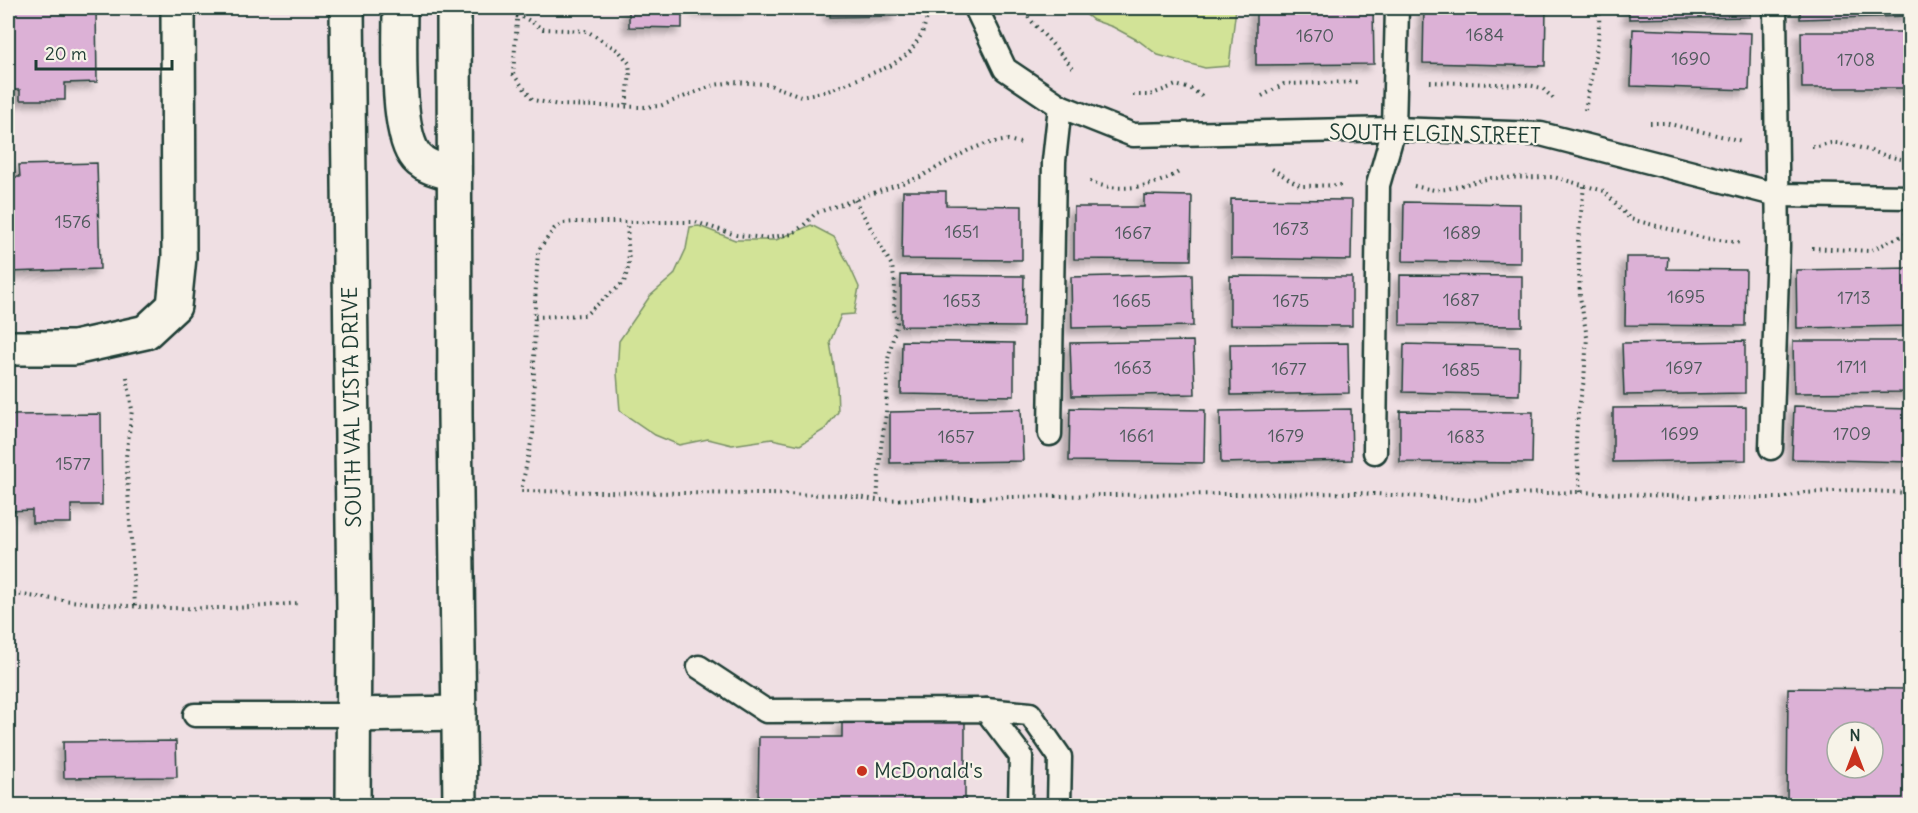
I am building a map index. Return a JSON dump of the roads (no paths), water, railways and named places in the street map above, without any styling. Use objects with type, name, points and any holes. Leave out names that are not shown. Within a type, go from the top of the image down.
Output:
[{"type":"main road","points":[[8,348],[74,348],[146,332],[174,306],[178,267],[178,8]]},
{"type":"main road","name":"SOUTH VAL VISTA DRIVE","points":[[347,8],[354,611],[352,806]]},
{"type":"main road","points":[[400,8],[402,105],[413,153],[421,162],[454,174]]},
{"type":"main road","points":[[454,8],[460,806]]},
{"type":"main road","points":[[354,715],[459,713]]},
{"type":"lane","name":"SOUTH ELGIN STREET","points":[[976,8],[1005,69],[1060,106],[1134,135],[1394,129],[1542,134],[1778,195],[1911,197]]},
{"type":"lane","points":[[1375,452],[1378,184],[1394,129],[1397,8]]},
{"type":"lane","points":[[1771,448],[1778,246],[1775,8]]},
{"type":"lane","points":[[1050,434],[1054,161],[1060,106]]},
{"type":"lane","points":[[699,667],[766,711],[986,710],[1030,714],[1060,757],[1059,806]]},
{"type":"lane","points":[[986,710],[1021,756],[1020,806]]},
{"type":"lane","points":[[195,715],[354,715]]},
{"type":"place","name":"McDonald's","points":[[862,771]]}]
